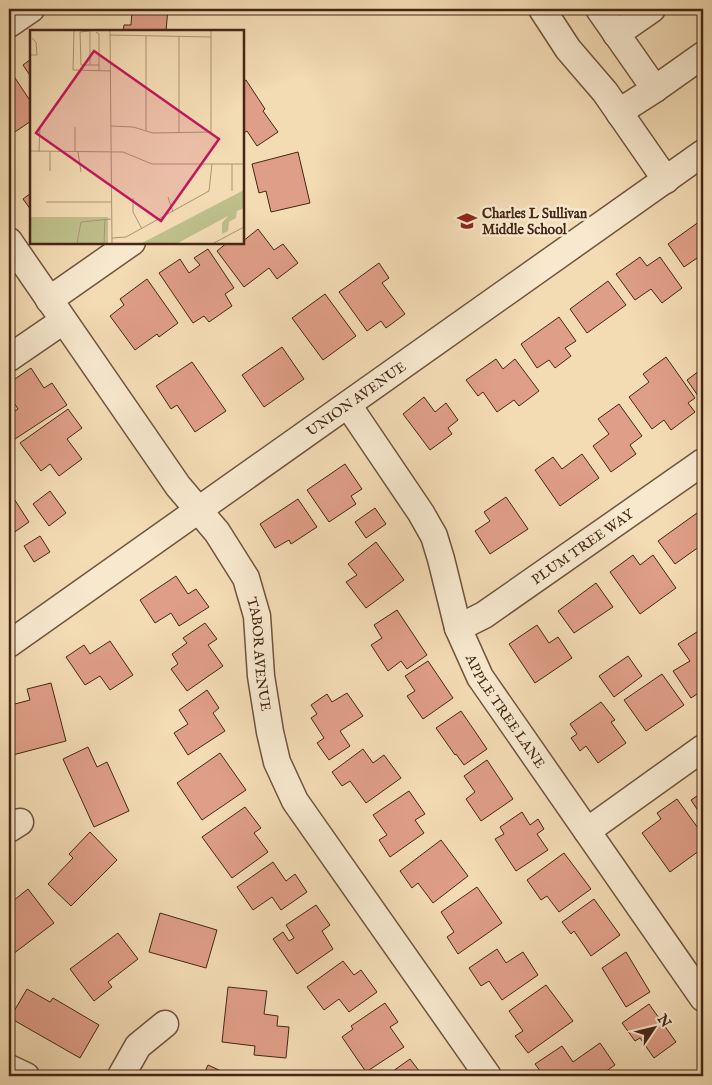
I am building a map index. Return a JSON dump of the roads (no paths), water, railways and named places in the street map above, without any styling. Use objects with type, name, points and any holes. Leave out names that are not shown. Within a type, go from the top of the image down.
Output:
[{"type":"street","points":[[9,24],[31,9]]},
{"type":"street","points":[[542,9],[568,49],[605,92],[666,180]]},
{"type":"street","points":[[599,9],[655,89]]},
{"type":"street","points":[[616,34],[652,9]]},
{"type":"street","points":[[620,114],[630,105],[703,55]]},
{"type":"street","name":"UNION AVENUE","points":[[9,644],[703,153]]},
{"type":"street","name":"TABOR AVENUE","points":[[9,242],[178,486],[217,532],[246,578],[257,616],[261,676],[270,732],[277,762],[295,801],[488,1076]]},
{"type":"street","points":[[9,358],[56,310],[130,244]]},
{"type":"street","name":"APPLE TREE LANE","points":[[348,405],[421,513],[434,536],[458,628],[480,677],[703,998]]},
{"type":"street","name":"PLUM TREE WAY","points":[[458,628],[484,615],[703,462]]},
{"type":"street","points":[[586,831],[703,748]]},
{"type":"street","points":[[121,1076],[138,1046],[165,1024]]},
{"type":"street","points":[[9,1068],[26,1076]]},
{"type":"place","name":"Charles L Sullivan Middle School","points":[[467,221]]}]
